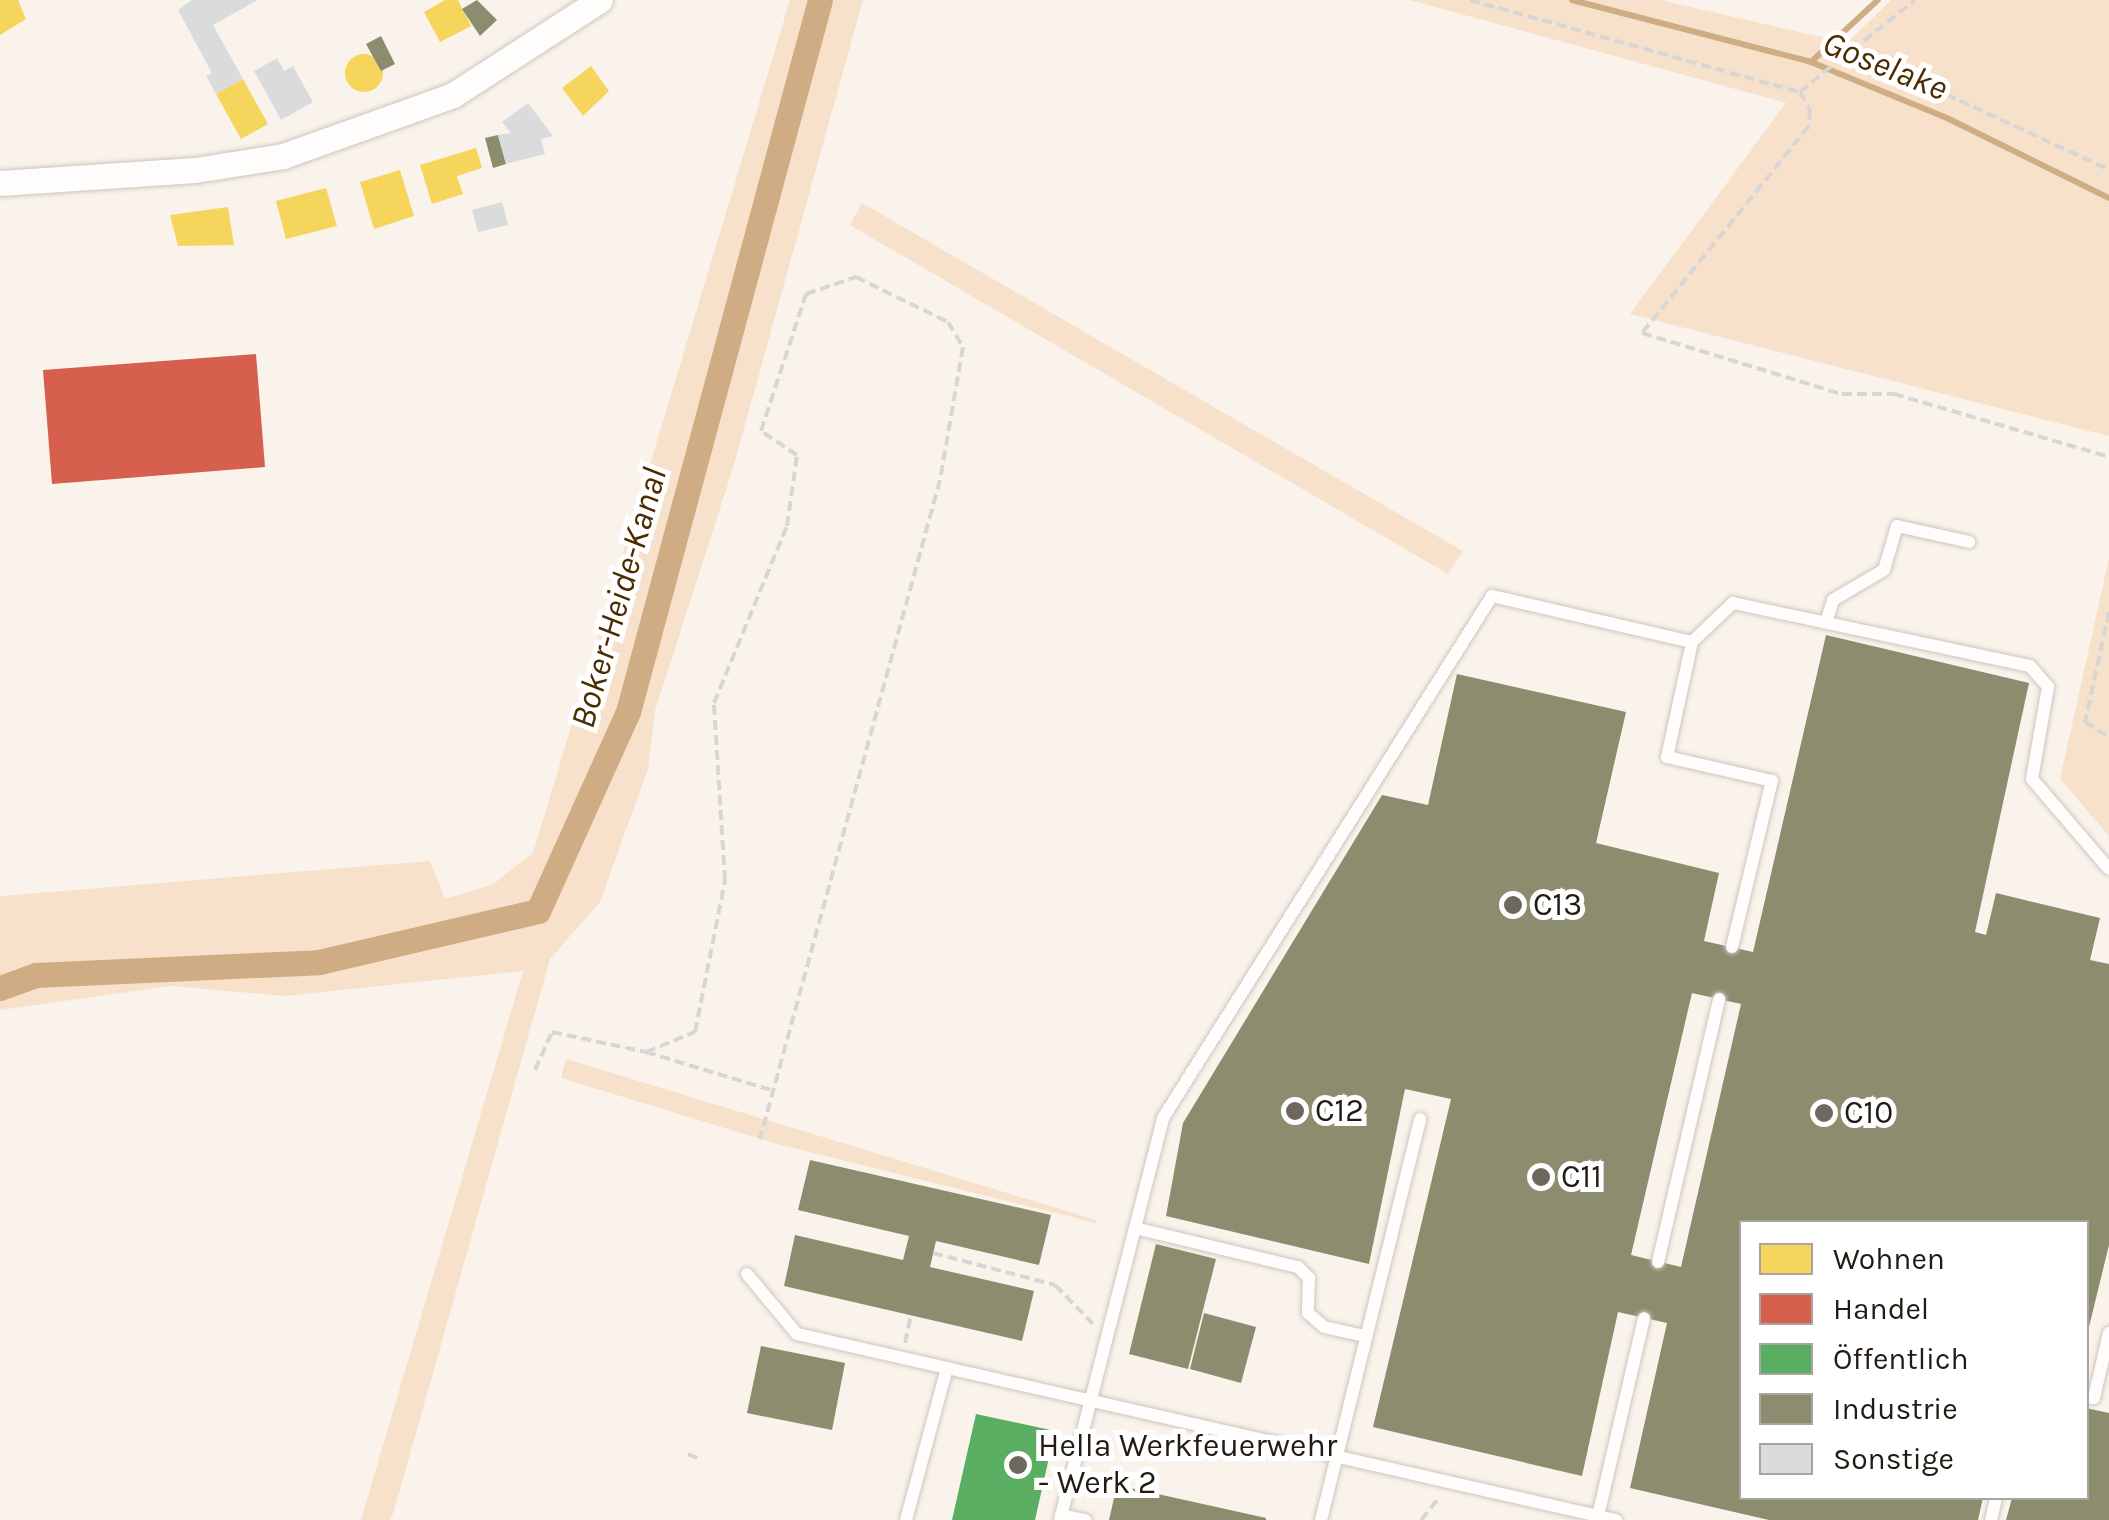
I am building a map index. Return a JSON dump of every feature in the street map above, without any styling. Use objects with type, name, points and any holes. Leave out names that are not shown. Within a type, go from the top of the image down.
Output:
[{"type":"street","points":[[0,183],[195,170],[283,156],[453,94],[600,0]]},
{"type":"lane","points":[[1826,622],[1833,600],[1884,570],[1897,526],[1970,542]]},
{"type":"lane","points":[[1085,1520],[1060,1517],[1164,1118],[1492,596],[1692,642]]},
{"type":"lane","points":[[1732,947],[1772,781],[1667,758],[1692,642],[1733,603],[2030,666],[2048,687],[2032,779],[2109,868]]},
{"type":"lane","points":[[1658,1262],[1719,1000]]},
{"type":"lane","points":[[1320,1520],[1420,1119]]},
{"type":"lane","points":[[1135,1228],[1298,1267],[1308,1278],[1308,1314],[1324,1327],[1364,1336]]},
{"type":"lane","points":[[747,1274],[797,1334],[1616,1520]]},
{"type":"lane","points":[[1598,1516],[1644,1318]]},
{"type":"lane","points":[[2089,1397],[2094,1398],[2109,1333]]},
{"type":"lane","points":[[906,1520],[948,1368]]},
{"type":"path","points":[[1470,0],[1800,92],[1819,83],[1851,50],[1915,0]]},
{"type":"path","points":[[1851,50],[2109,170]]},
{"type":"path","points":[[1800,92],[1810,110],[1809,126],[1642,332],[1842,394],[1894,394],[2109,457]]},
{"type":"path","points":[[646,1052],[695,1032],[725,880],[714,703],[787,526],[797,455],[761,431],[772,390],[806,294],[856,277],[948,322],[962,347],[940,480],[760,1138]]},
{"type":"path","points":[[2109,612],[2085,722],[2109,737]]},
{"type":"path","points":[[536,1070],[552,1032],[646,1052],[774,1091]]},
{"type":"path","points":[[933,1254],[1056,1284],[1106,1338]]},
{"type":"path","points":[[902,1358],[911,1315]]},
{"type":"path","points":[[688,1454],[700,1458]]},
{"type":"path","points":[[1421,1520],[1451,1483]]},
{"type":"shaded area","points":[[790,0],[863,0],[733,468],[655,711],[648,769],[600,902],[550,959],[394,1511],[390,1520],[361,1520],[523,971],[284,996],[171,986],[0,1010],[0,896],[430,861],[445,899],[492,885],[533,853]]},
{"type":"shaded area","points":[[1410,0],[1660,0],[1847,43],[1891,0],[2109,0],[2109,436],[1630,314],[1786,103]]},
{"type":"shaded area","points":[[862,203],[1463,551],[1448,574],[850,225]]},
{"type":"shaded area","points":[[2109,558],[2109,836],[2060,779]]},
{"type":"shaded area","points":[[566,1059],[1096,1223],[777,1144],[561,1078]]},
{"type":"building: Wohnen","points":[[0,0],[18,0],[26,19],[0,35]]},
{"type":"building: Wohnen","points":[[445,0],[458,0],[471,26],[440,42],[424,12]]},
{"type":"building: Wohnen","points":[[364,54],[377,60],[383,73],[377,86],[364,92],[351,86],[345,73],[351,60]]},
{"type":"building: Wohnen","points":[[591,66],[609,91],[583,116],[562,88]]},
{"type":"building: Wohnen","points":[[243,79],[268,124],[241,139],[216,94]]},
{"type":"building: Wohnen","points":[[476,148],[482,168],[457,176],[463,194],[432,204],[420,165]]},
{"type":"building: Wohnen","points":[[400,170],[414,216],[374,229],[360,182]]},
{"type":"building: Wohnen","points":[[326,188],[337,226],[286,239],[276,201]]},
{"type":"building: Wohnen","points":[[228,207],[234,245],[178,246],[170,215]]},
{"type":"building: Handel","points":[[256,354],[265,467],[52,484],[43,370]]},
{"type":"building: Öffentlich","points":[[976,1414],[1055,1431],[1035,1520],[952,1520]]},
{"type":"building: Industrie","points":[[477,0],[497,20],[480,36],[462,9]]},
{"type":"building: Industrie","points":[[381,36],[395,64],[381,71],[366,44]]},
{"type":"building: Industrie","points":[[498,135],[506,164],[493,168],[485,138]]},
{"type":"building: Industrie","points":[[1826,635],[2029,683],[1975,932],[1986,935],[1996,893],[2100,918],[2090,960],[2109,964],[2109,1245],[2089,1327],[2089,1220],[1739,1220],[1739,1500],[1983,1500],[1978,1520],[1769,1520],[1630,1488],[1667,1323],[1618,1312],[1582,1476],[1373,1427],[1451,1099],[1405,1089],[1369,1264],[1166,1216],[1183,1123],[1382,795],[1428,805],[1457,674],[1626,712],[1596,843],[1719,873],[1704,941],[1753,952]],"holes":[[[1692,993],[1741,1004],[1681,1267],[1631,1255]]]},
{"type":"building: Industrie","points":[[810,1160],[1051,1215],[1039,1265],[936,1241],[930,1267],[1034,1291],[1022,1341],[784,1286],[795,1235],[903,1260],[909,1236],[798,1210]]},
{"type":"building: Industrie","points":[[1156,1244],[1216,1259],[1188,1369],[1129,1354]]},
{"type":"building: Industrie","points":[[1204,1313],[1256,1327],[1241,1383],[1190,1369]]},
{"type":"building: Industrie","points":[[761,1346],[845,1363],[832,1430],[747,1413]]},
{"type":"building: Industrie","points":[[2089,1409],[2109,1413],[2109,1520],[2006,1520],[2011,1500],[2089,1500]]},
{"type":"building: Industrie","points":[[1117,1485],[1266,1518],[1266,1520],[1109,1520]]},
{"type":"building: Sonstige","points":[[192,0],[258,0],[213,25],[243,79],[216,94],[206,76],[212,73],[178,10]]},
{"type":"building: Sonstige","points":[[277,58],[284,71],[293,66],[313,102],[281,120],[254,71]]},
{"type":"building: Sonstige","points":[[528,103],[553,136],[541,139],[545,154],[506,164],[498,135],[511,133],[502,122]]},
{"type":"building: Sonstige","points":[[502,202],[508,225],[478,232],[472,210]]},
{"type":"waterway","name":"Boker-Heide-Kanal","points":[[0,988],[36,975],[319,962],[538,911],[628,712],[820,0]]},
{"type":"waterway","name":"Goselake","points":[[1572,0],[1811,62],[1949,119],[2109,198]]},
{"type":"waterway","points":[[1811,62],[1878,0]]},
{"type":"place","name":"C13","points":[[1513,905]]},
{"type":"place","name":"C12","points":[[1295,1111]]},
{"type":"place","name":"C10","points":[[1824,1113]]},
{"type":"place","name":"C11","points":[[1541,1177]]},
{"type":"place","name":"Hella Werkfeuerwehr - Werk 2","points":[[1018,1465]]}]
